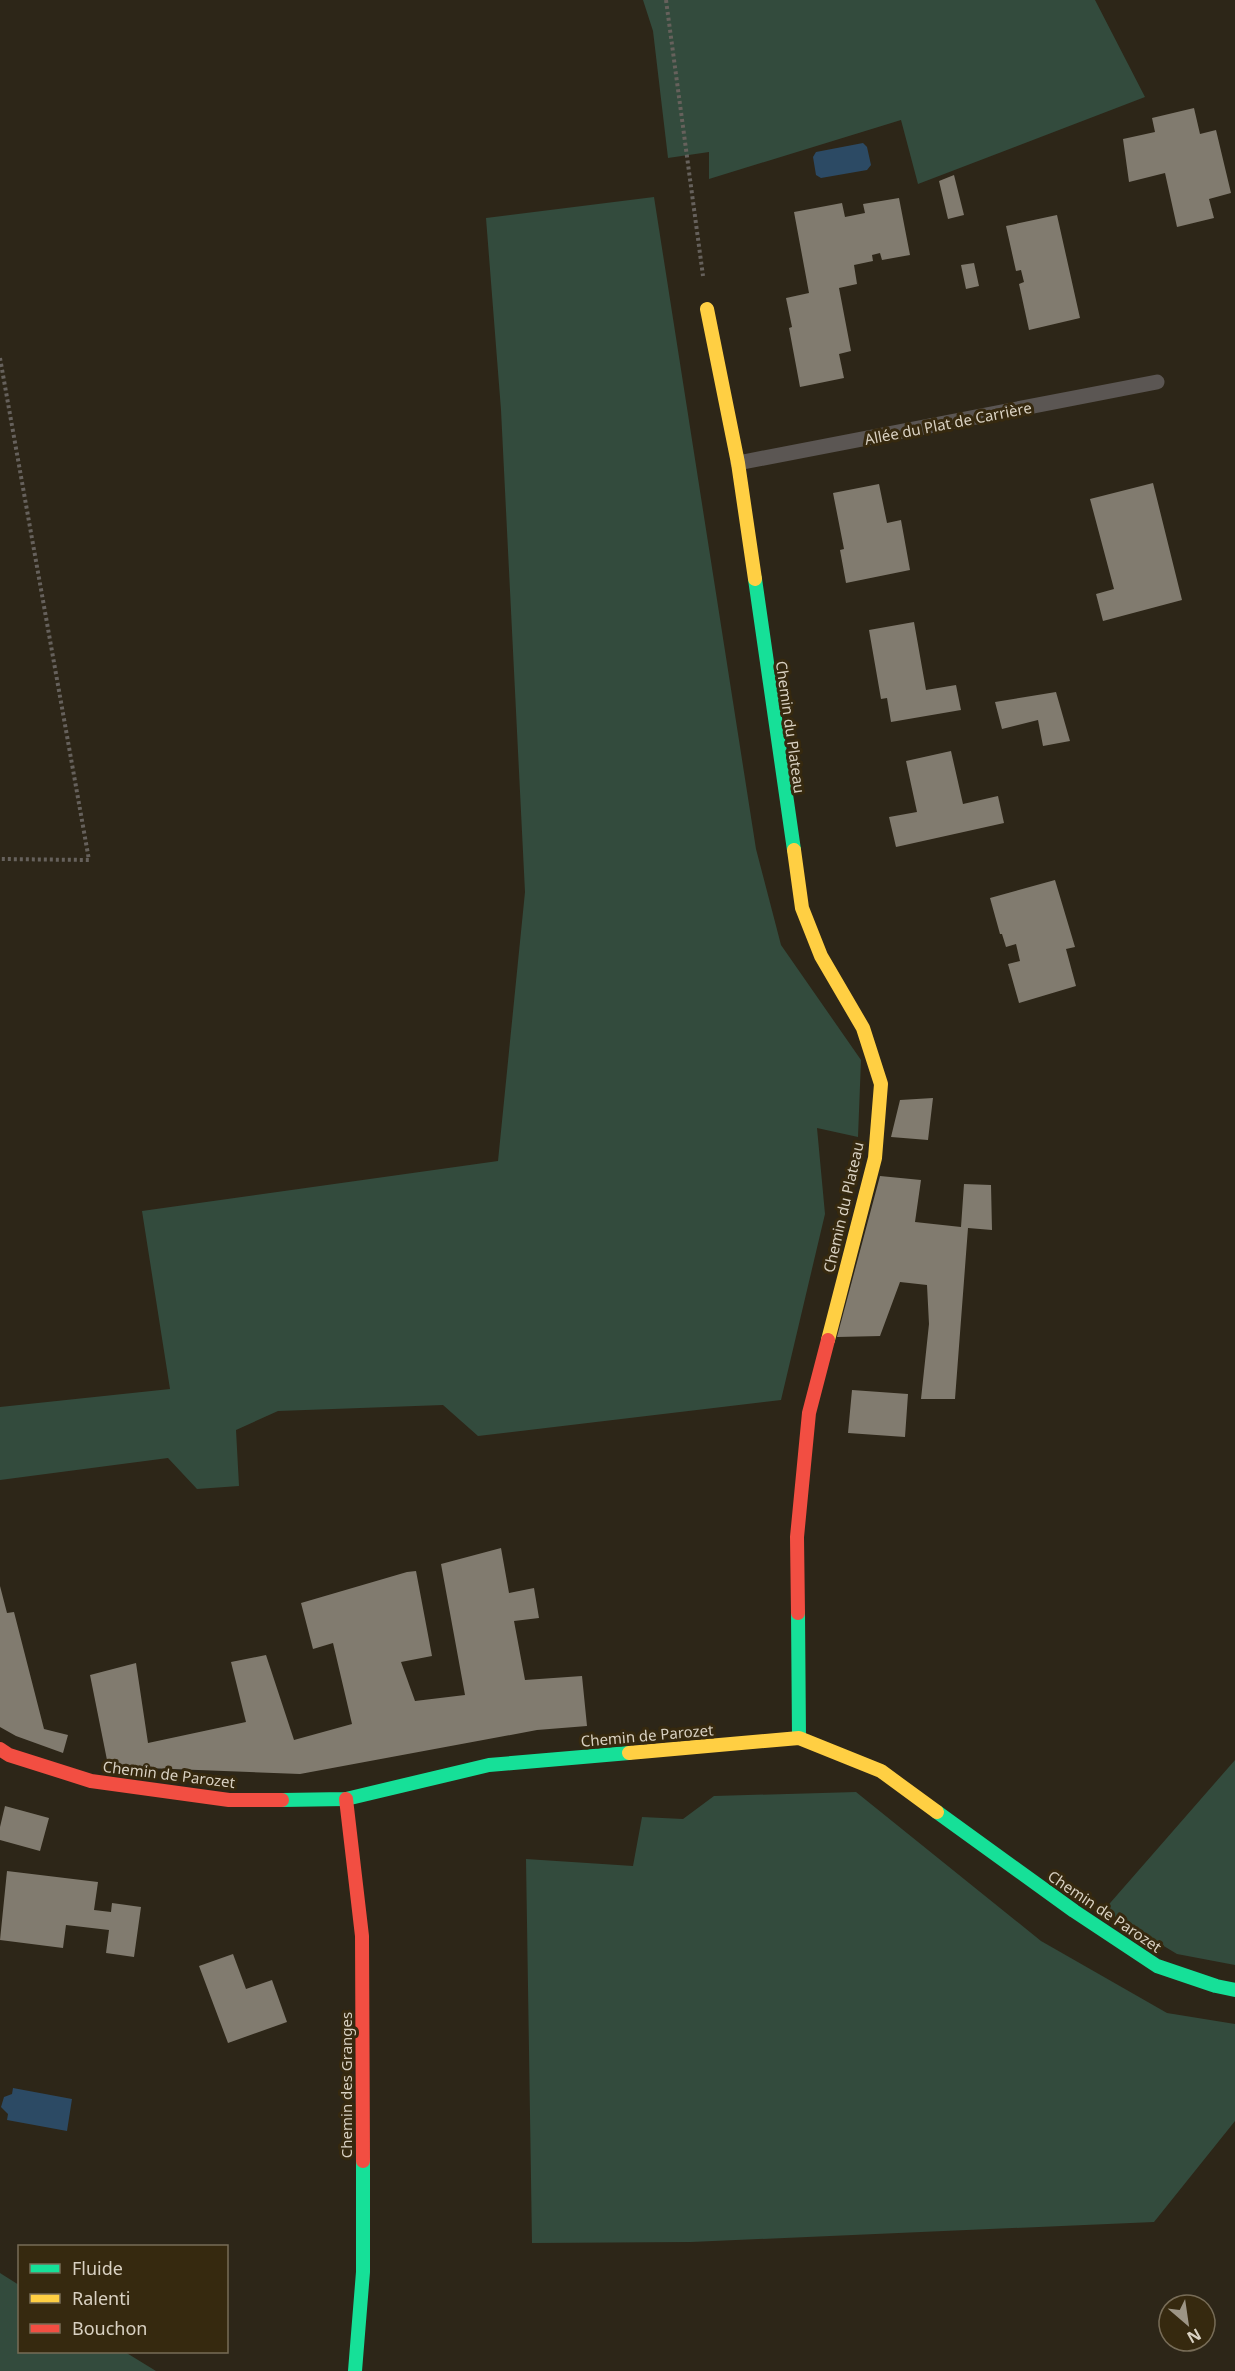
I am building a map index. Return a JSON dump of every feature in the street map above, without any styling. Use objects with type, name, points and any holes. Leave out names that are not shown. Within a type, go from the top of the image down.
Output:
[{"type":"street","name":"Chemin du Plateau","points":[[707,309],[738,463],[801,909],[821,956],[863,1028],[881,1084],[875,1158],[808,1413],[797,1537],[799,1738]]},
{"type":"street","name":"Chemin de Parozet","points":[[0,1749],[9,1755],[91,1781],[229,1800],[346,1799],[489,1765],[799,1738],[882,1772],[1074,1911],[1157,1966],[1235,1990]]},
{"type":"street","name":"Chemin des Granges","points":[[346,1799],[362,1936],[363,2272],[355,2371]]},
{"type":"lane","name":"Allée du Plat de Carrière","points":[[738,463],[1157,382]]},
{"type":"path","points":[[666,0],[707,309]]},
{"type":"path","points":[[0,358],[89,860],[0,859]]},
{"type":"green space","points":[[643,0],[1095,0],[1145,97],[918,184],[901,120],[709,179],[709,152],[668,158],[653,31]]},
{"type":"green space","points":[[654,197],[756,849],[781,945],[861,1060],[858,1137],[817,1128],[825,1214],[781,1400],[478,1436],[443,1405],[278,1411],[236,1430],[239,1486],[197,1489],[168,1458],[0,1480],[0,1407],[170,1389],[142,1211],[498,1161],[525,892],[501,410],[486,218]]},
{"type":"green space","points":[[1235,1760],[1235,1965],[1177,1954],[1104,1910]]},
{"type":"green space","points":[[856,1792],[1041,1941],[1167,2013],[1235,2024],[1235,2121],[1154,2222],[691,2242],[532,2243],[526,1859],[633,1866],[642,1817],[683,1819],[714,1796]]},
{"type":"green space","points":[[0,2273],[18,2284],[18,2353],[127,2353],[156,2371],[0,2371]]},
{"type":"water","points":[[863,143],[867,147],[871,165],[867,170],[821,178],[816,175],[813,157],[816,152]]},
{"type":"water","points":[[13,2088],[72,2099],[67,2131],[7,2120],[8,2114],[1,2107],[4,2097],[12,2094]]},
{"type":"building","points":[[1194,108],[1200,134],[1216,130],[1231,193],[1209,199],[1214,218],[1177,227],[1165,173],[1129,182],[1123,139],[1155,132],[1152,118]]},
{"type":"building","points":[[954,175],[964,215],[948,219],[939,181]]},
{"type":"building","points":[[899,198],[910,255],[882,260],[880,253],[872,255],[873,261],[854,265],[857,284],[839,288],[851,351],[839,354],[844,378],[800,387],[786,298],[809,293],[794,212],[842,203],[845,217],[865,213],[863,204]]},
{"type":"building","points":[[1057,215],[1080,318],[1029,330],[1019,284],[1024,282],[1021,270],[1016,271],[1006,226]]},
{"type":"building","points":[[974,263],[979,286],[966,289],[961,265]]},
{"type":"building","points":[[1153,483],[1182,600],[1103,621],[1096,594],[1114,589],[1090,499]]},
{"type":"building","points":[[879,484],[887,523],[901,520],[910,570],[846,583],[840,550],[844,549],[833,493]]},
{"type":"building","points":[[914,622],[926,690],[956,685],[961,710],[891,722],[887,698],[881,699],[869,630]]},
{"type":"building","points":[[1056,692],[1070,741],[1043,746],[1038,720],[1002,729],[995,702]]},
{"type":"building","points":[[951,751],[963,804],[998,796],[1004,823],[896,847],[889,817],[917,812],[906,761]]},
{"type":"building","points":[[1055,880],[1075,947],[1066,949],[1076,986],[1019,1003],[1008,964],[1020,961],[1016,944],[1006,947],[990,898]]},
{"type":"building","points":[[933,1098],[928,1140],[891,1137],[900,1100]]},
{"type":"building","points":[[880,1176],[921,1180],[915,1222],[961,1227],[964,1184],[991,1185],[992,1230],[968,1228],[955,1399],[921,1399],[929,1324],[927,1285],[900,1282],[880,1336],[837,1337]]},
{"type":"building","points":[[852,1390],[908,1394],[905,1437],[848,1433]]},
{"type":"building","points":[[501,1548],[509,1593],[534,1588],[539,1618],[514,1621],[525,1680],[582,1676],[587,1726],[537,1730],[300,1774],[108,1765],[90,1675],[136,1663],[148,1743],[246,1722],[231,1662],[266,1655],[294,1740],[352,1724],[333,1643],[313,1649],[301,1603],[407,1572],[416,1571],[432,1656],[401,1662],[415,1701],[465,1695],[441,1564]]},
{"type":"building","points":[[0,1586],[7,1613],[14,1612],[44,1729],[68,1735],[63,1753],[16,1736],[0,1727]]},
{"type":"building","points":[[5,1806],[49,1818],[40,1851],[0,1840],[0,1827]]},
{"type":"building","points":[[7,1871],[98,1882],[94,1910],[111,1912],[112,1903],[141,1907],[134,1957],[106,1953],[109,1930],[66,1925],[63,1948],[0,1940]]},
{"type":"building","points":[[233,1954],[246,1989],[272,1980],[287,2022],[228,2043],[199,1966]]},
{"type":"traffic: fast","points":[[755,579],[794,850]]},
{"type":"traffic: fast","points":[[798,1613],[799,1738]]},
{"type":"traffic: fast","points":[[282,1800],[346,1799],[489,1765],[629,1753]]},
{"type":"traffic: fast","points":[[937,1812],[1074,1911],[1157,1966],[1235,1990]]},
{"type":"traffic: fast","points":[[355,2371],[363,2272],[363,2161]]},
{"type":"traffic: slow","points":[[707,309],[738,463],[755,579]]},
{"type":"traffic: slow","points":[[794,850],[802,908],[821,956],[863,1028],[881,1084],[875,1158],[828,1340]]},
{"type":"traffic: slow","points":[[629,1753],[799,1738],[881,1771],[937,1812]]},
{"type":"traffic: jam","points":[[798,1613],[797,1537],[809,1413],[828,1340]]},
{"type":"traffic: jam","points":[[0,1749],[9,1755],[91,1781],[229,1800],[282,1800]]},
{"type":"traffic: jam","points":[[346,1799],[362,1936],[363,2161]]}]
